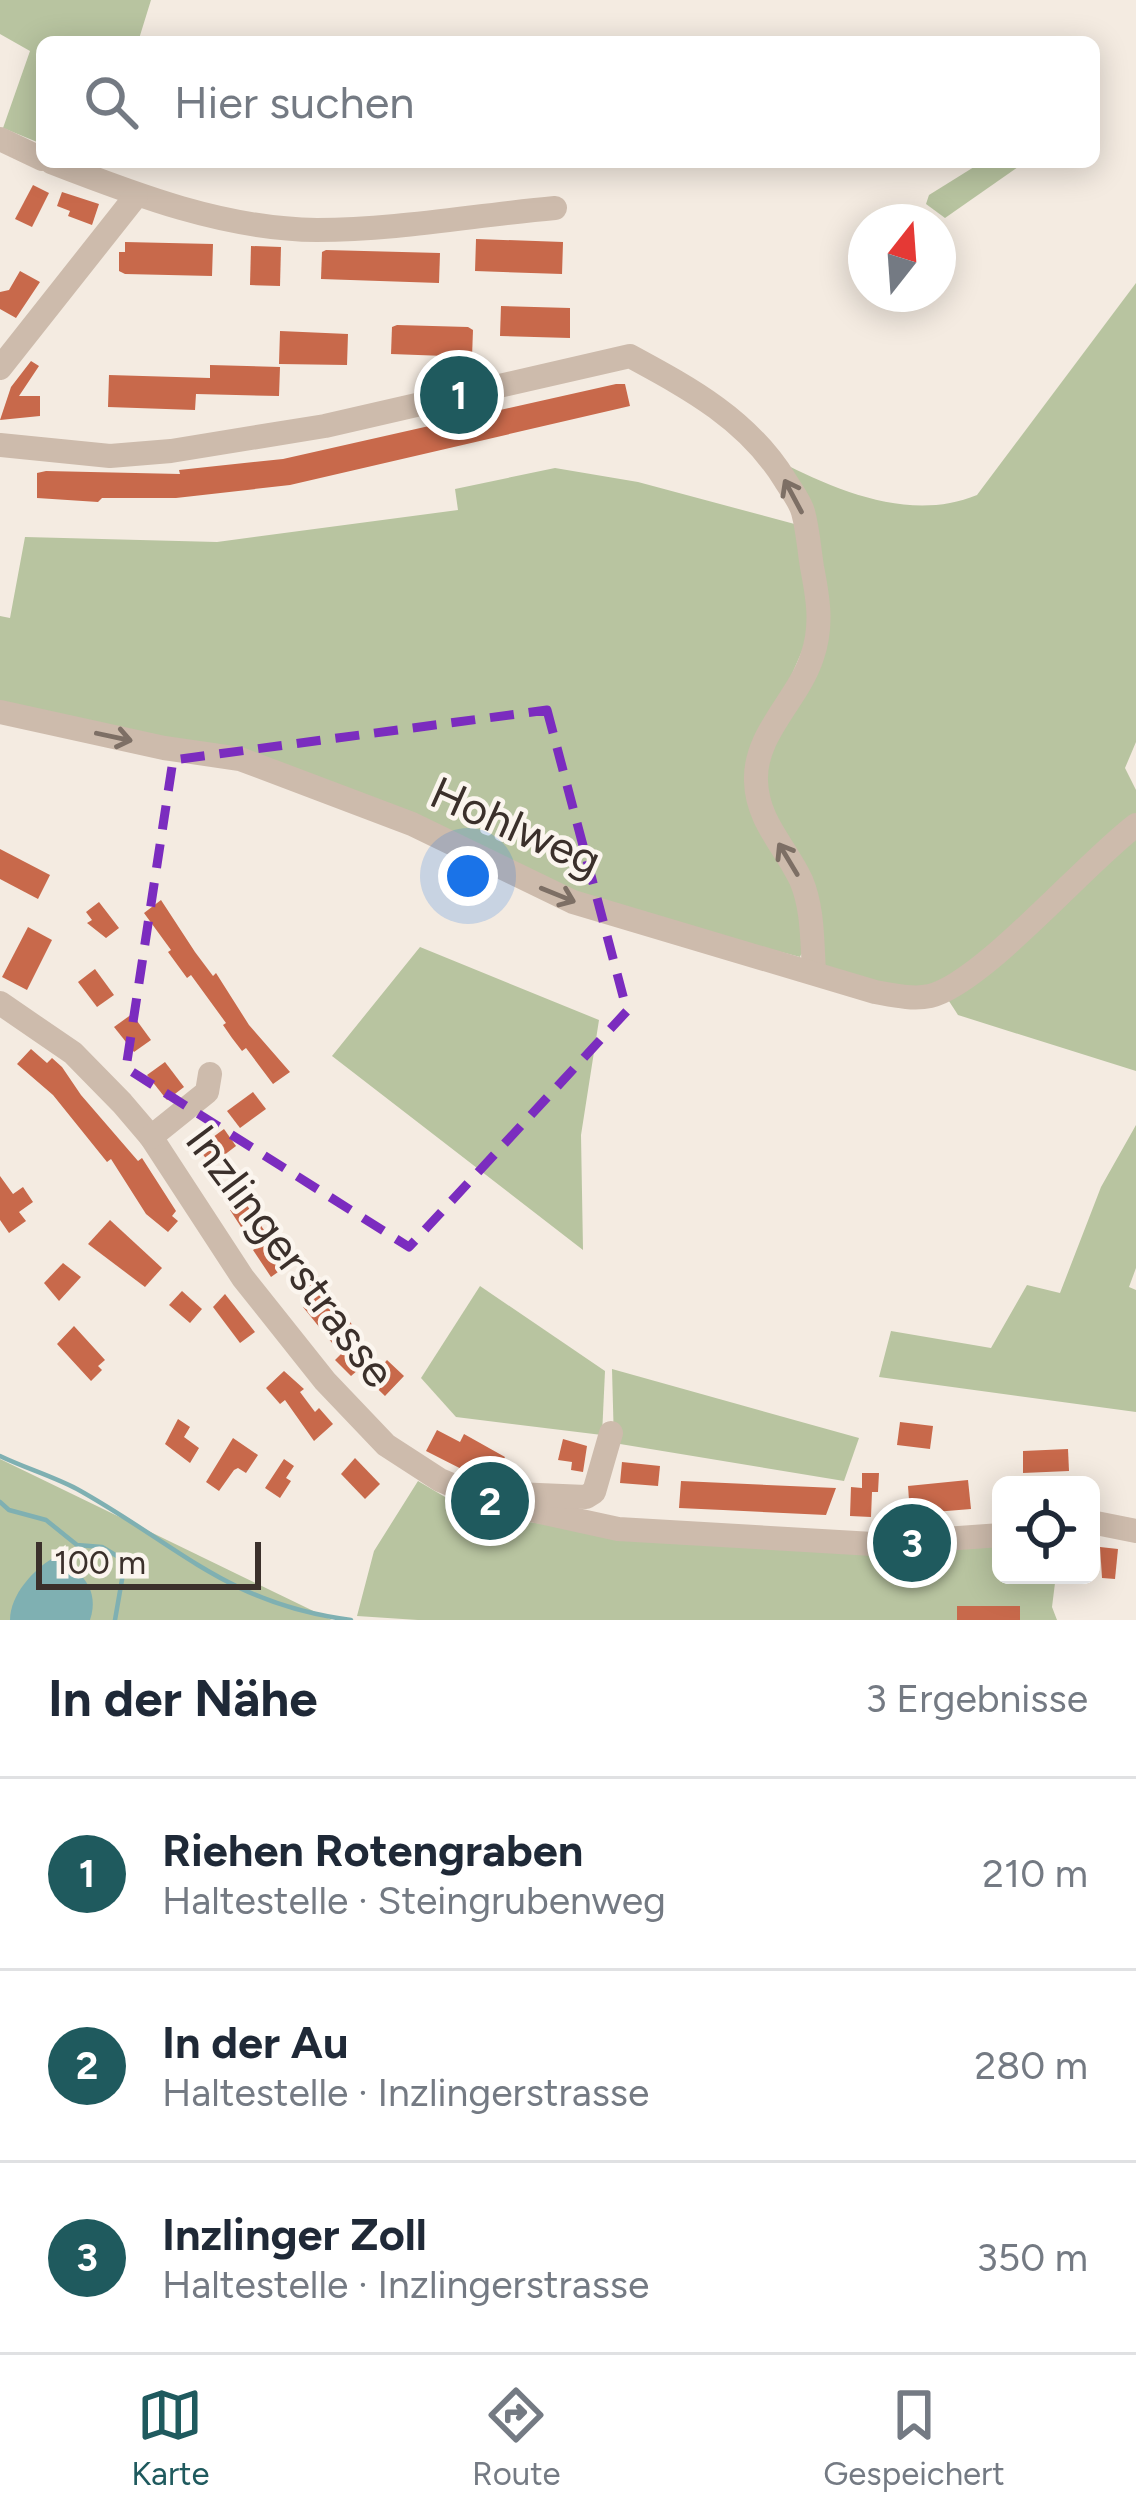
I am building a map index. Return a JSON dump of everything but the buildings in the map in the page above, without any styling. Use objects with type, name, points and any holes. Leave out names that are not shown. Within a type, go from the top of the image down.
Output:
[{"type":"street","points":[[0,139],[36,156]]},
{"type":"street","points":[[66,168],[136,196],[225,219],[314,230],[398,226],[555,208]]},
{"type":"street","points":[[3,357],[136,196]]},
{"type":"street","points":[[0,446],[110,456],[171,451],[325,426],[629,356],[692,389],[748,430],[770,455],[802,508],[820,612],[818,631],[801,681],[762,750],[756,781],[760,812],[801,881],[809,907],[814,971]]},
{"type":"street","name":"Hohlweg","points":[[0,712],[164,748],[240,759],[412,824],[573,902],[875,992],[929,996],[970,975],[1136,825]]},
{"type":"street","name":"Inzlingerstrasse","points":[[0,1004],[73,1053],[151,1137],[243,1278],[325,1381],[386,1445],[440,1480],[490,1502],[618,1529],[874,1544],[992,1534]]},
{"type":"street","points":[[151,1137],[207,1092],[210,1074]]},
{"type":"street","points":[[484,1492],[586,1497],[594,1492],[611,1433]]},
{"type":"street","points":[[1100,1524],[1136,1534]]},
{"type":"street","points":[[1100,1536],[1136,1534]]},
{"type":"highlighted area","points":[[547,710],[627,1011],[409,1247],[126,1068],[173,760]]},
{"type":"green space","points":[[0,0],[151,0],[140,36],[36,36],[36,142],[3,128],[30,51],[0,34]]},
{"type":"green space","points":[[972,168],[1016,168],[956,210],[956,204],[926,204],[929,195]]},
{"type":"green space","points":[[1136,283],[1136,742],[1125,768],[1136,790],[1136,1071],[958,1015],[947,998],[823,969],[765,806],[762,761],[822,621],[779,461],[876,500],[927,505],[977,495]]},
{"type":"green space","points":[[555,468],[638,482],[802,526],[813,626],[753,763],[801,895],[808,938],[800,957],[575,898],[262,762],[0,711],[0,616],[10,618],[25,537],[217,542],[458,510],[455,489]]},
{"type":"green space","points":[[420,947],[599,1020],[581,1135],[583,1250],[332,1056]]},
{"type":"green space","points":[[1136,1125],[1136,1268],[1129,1287],[1136,1290],[1136,1412],[879,1377],[891,1331],[991,1348],[1027,1285],[1060,1293],[1101,1187]]},
{"type":"green space","points":[[480,1286],[605,1371],[602,1435],[456,1417],[421,1378]]},
{"type":"green space","points":[[612,1369],[859,1438],[844,1481],[614,1443]]},
{"type":"green space","points":[[0,1459],[332,1620],[0,1620]]},
{"type":"green space","points":[[418,1481],[462,1507],[498,1518],[666,1540],[992,1541],[992,1584],[1055,1584],[1052,1607],[1057,1620],[418,1620],[357,1616],[374,1551]]},
{"type":"water","points":[[53,1558],[86,1582],[93,1599],[90,1620],[10,1620],[24,1584]]},
{"type":"waterway","points":[[0,1456],[77,1489],[236,1586],[270,1601],[351,1620]]},
{"type":"waterway","points":[[0,1502],[9,1510],[46,1520],[77,1545],[102,1547],[122,1559],[115,1620]]},
{"type":"place","name":"Riehen Rotengraben","points":[[459,395]]},
{"type":"place","name":"In der Au","points":[[490,1501]]},
{"type":"place","name":"Inzlinger Zoll","points":[[912,1543]]}]
